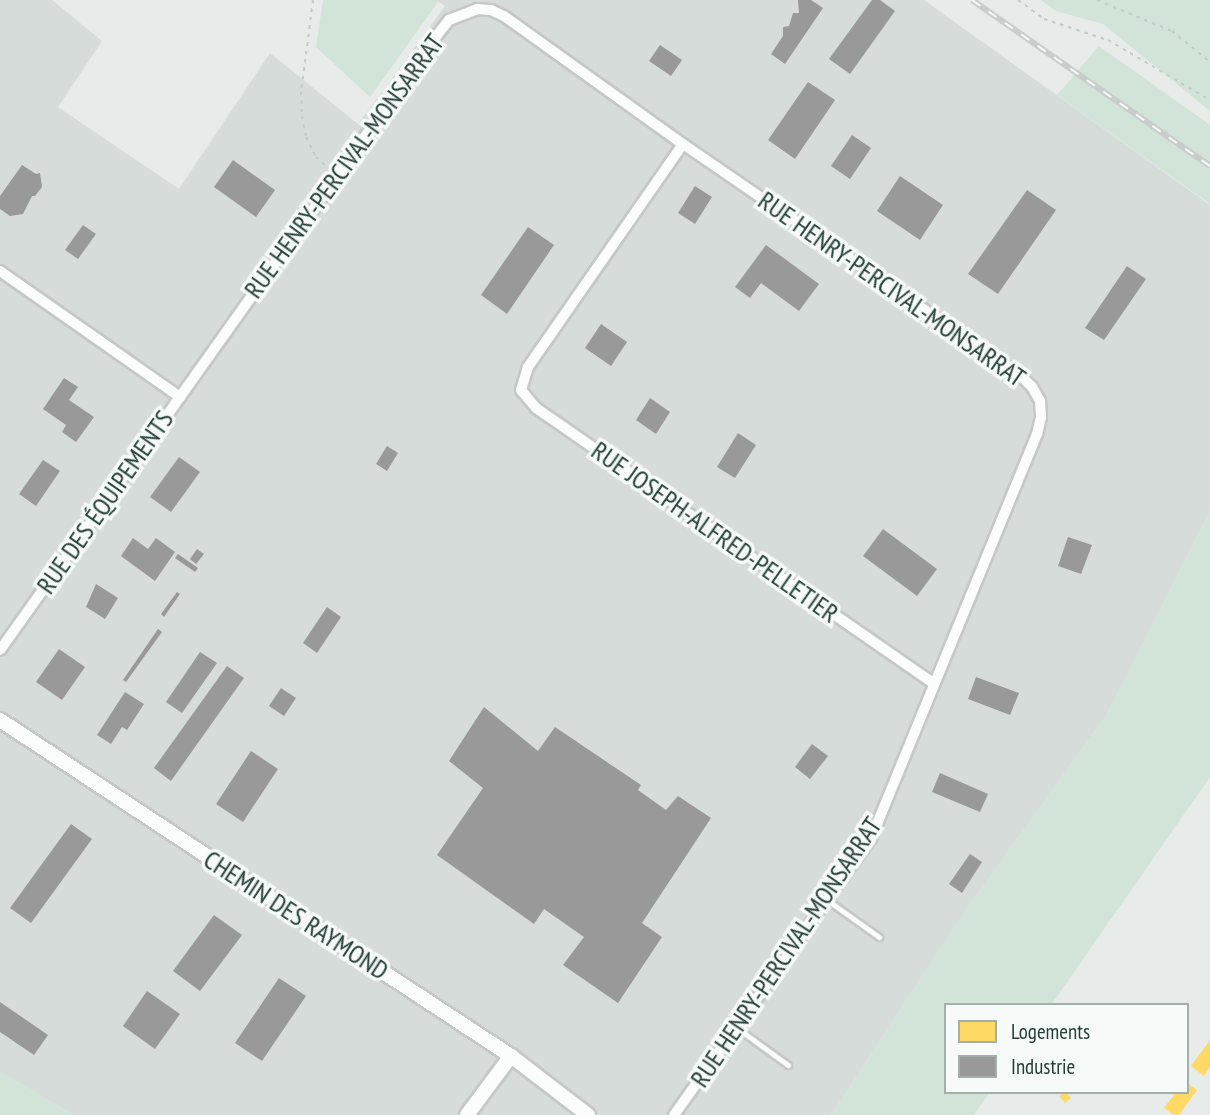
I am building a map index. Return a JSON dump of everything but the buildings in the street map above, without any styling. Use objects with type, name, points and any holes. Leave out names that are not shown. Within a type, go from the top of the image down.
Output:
[{"type":"street","name":"RUE HENRY-PERCIVAL-MONSARRAT","points":[[180,397],[449,20],[477,9],[491,10],[504,16],[683,144],[1021,376],[1040,401],[1041,417],[1037,434],[871,838],[674,1115]]},
{"type":"street","name":"RUE JOSEPH-ALFRED-PELLETIER","points":[[683,144],[528,367],[522,390],[536,408],[933,683]]},
{"type":"street","name":"RUE DES ÉQUIPEMENTS","points":[[0,271],[180,397],[0,650]]},
{"type":"street","name":"CHEMIN DES RAYMOND","points":[[0,720],[511,1056],[588,1115]]},
{"type":"street","points":[[467,1115],[511,1056]]},
{"type":"lane","points":[[827,900],[878,937]]},
{"type":"lane","points":[[736,1028],[788,1065]]},
{"type":"path","points":[[313,0],[301,92],[302,116],[306,137],[316,157],[338,174]]},
{"type":"path","points":[[1017,0],[1044,19],[1108,40],[1210,100]]},
{"type":"path","points":[[1097,0],[1172,31],[1210,62]]},
{"type":"shaded area","points":[[0,0],[52,0],[102,41],[58,107],[179,189],[270,53],[358,124],[445,6],[436,0],[924,0],[1210,205],[1210,511],[1107,714],[963,914],[831,1115],[74,1115],[0,1072]]},
{"type":"green space","points":[[323,0],[438,2],[370,97],[316,47]]},
{"type":"green space","points":[[1041,0],[1210,0],[1210,111],[1103,24],[1056,11]]},
{"type":"green space","points":[[1099,46],[1210,125],[1210,204],[1057,95]]},
{"type":"green space","points":[[1210,511],[1210,777],[1052,1003],[944,1003],[944,1094],[989,1094],[974,1115],[831,1115],[963,914],[1107,714]]},
{"type":"green space","points":[[0,1072],[74,1115],[0,1115]]},
{"type":"railway","points":[[972,0],[1210,166]]}]
